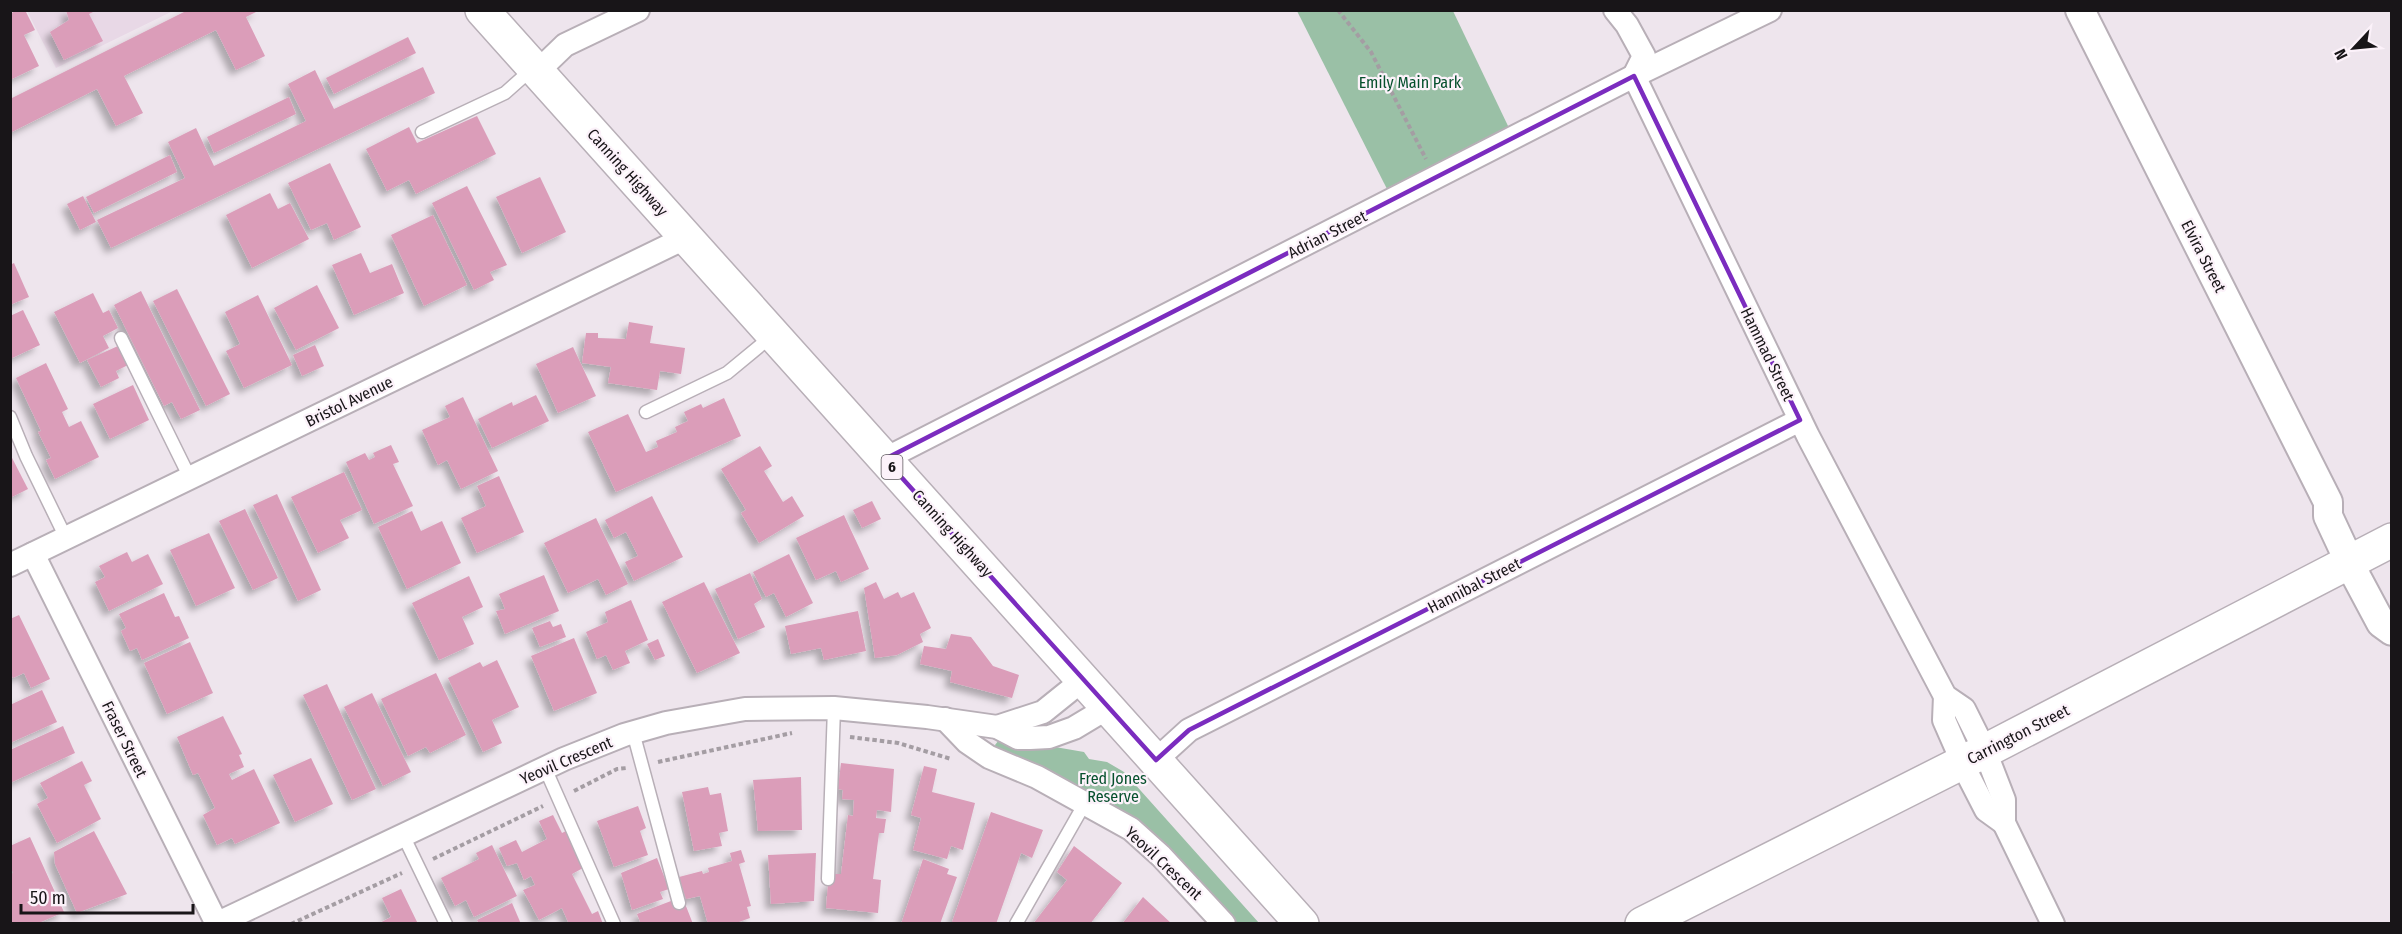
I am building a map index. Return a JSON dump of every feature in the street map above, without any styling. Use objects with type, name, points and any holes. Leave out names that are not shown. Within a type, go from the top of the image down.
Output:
[{"type":"main road","name":"Canning Highway","points":[[482,10],[1302,924]]},
{"type":"main road","name":"Carrington Street","points":[[1683,924],[1977,764],[2366,565],[2391,540]]},
{"type":"main road","name":"Carrington Street","points":[[1642,924],[1977,764]]},
{"type":"street","points":[[535,70],[565,45],[638,10]]},
{"type":"street","points":[[1615,10],[1627,25],[1644,56],[1634,76]]},
{"type":"street","name":"Adrian Street","points":[[885,459],[1634,76],[1770,10]]},
{"type":"street","name":"Elvira Street","points":[[2080,10],[2328,502],[2328,516],[2366,565],[2391,612]]},
{"type":"street","name":"Hammad Street","points":[[1634,76],[1800,420],[1946,696],[1944,720],[2004,800],[2004,823],[2053,924]]},
{"type":"street","name":"Bristol Avenue","points":[[10,565],[687,237]]},
{"type":"street","name":"Hannibal Street","points":[[1156,760],[1189,730],[1800,420]]},
{"type":"street","name":"Fraser Street","points":[[33,554],[216,923]]},
{"type":"street","name":"Elvira Street","points":[[2366,565],[2381,622],[2391,631]]},
{"type":"street","name":"Yeovil Crescent","points":[[997,727],[1043,712],[1084,680]]},
{"type":"street","name":"Yeovil Crescent","points":[[216,923],[545,768],[633,732],[689,718],[745,709],[834,708],[945,719],[997,727],[1018,738],[1049,737],[1074,728],[1109,707]]},
{"type":"street","name":"Yeovil Crescent","points":[[945,719],[967,742],[989,756],[1037,777],[1131,829],[1161,856],[1224,924]]},
{"type":"lane","points":[[422,132],[505,93],[535,70]]},
{"type":"lane","points":[[646,412],[727,373],[774,334]]},
{"type":"lane","points":[[121,338],[190,478]]},
{"type":"lane","points":[[10,417],[26,456],[66,538]]},
{"type":"lane","points":[[828,879],[834,708]]},
{"type":"lane","points":[[633,732],[679,903]]},
{"type":"lane","points":[[545,768],[614,924]]},
{"type":"lane","points":[[1016,924],[1085,803]]},
{"type":"lane","points":[[403,835],[446,924]]},
{"type":"path","points":[[1338,10],[1371,52],[1436,179]]},
{"type":"highlighted area","points":[[1634,76],[1800,420],[1189,730],[1156,760],[885,459]]},
{"type":"shaded area","points":[[27,11],[173,11],[56,68]]},
{"type":"green space","name":"Emily Main Park","points":[[1297,11],[1453,11],[1509,128],[1387,189]]},
{"type":"green space","name":"Fred Jones Reserve","points":[[999,740],[1014,740],[1084,752],[1089,759],[1107,762],[1124,772],[1259,923],[1235,923],[1147,831],[997,751],[995,745]]},
{"type":"building","points":[[17,10],[25,10],[35,30],[24,35],[39,66],[10,80],[10,14]]},
{"type":"building","points":[[66,10],[97,10],[89,14],[103,41],[64,60],[50,32],[69,20]]},
{"type":"building","points":[[188,10],[260,10],[246,17],[265,56],[236,70],[216,30],[124,76],[143,113],[116,126],[97,89],[10,133],[10,99]]},
{"type":"building","points":[[408,37],[416,53],[334,94],[326,78]]},
{"type":"building","points":[[423,67],[435,93],[111,248],[97,220],[185,178],[168,142],[196,128],[214,166],[306,121],[288,84],[315,70],[334,109]]},
{"type":"building","points":[[289,97],[296,114],[214,153],[207,137]]},
{"type":"building","points":[[477,116],[496,154],[416,194],[409,180],[387,191],[366,149],[409,127],[417,143]]},
{"type":"building","points":[[170,155],[177,172],[94,213],[86,197]]},
{"type":"building","points":[[330,163],[361,227],[334,240],[327,223],[311,230],[288,183]]},
{"type":"building","points":[[540,177],[566,232],[522,253],[496,197]]},
{"type":"building","points":[[467,186],[507,265],[490,272],[494,280],[474,290],[432,203]]},
{"type":"building","points":[[270,193],[278,209],[290,203],[309,239],[252,268],[226,215]]},
{"type":"building","points":[[83,196],[96,222],[80,230],[67,204]]},
{"type":"building","points":[[433,215],[467,285],[424,306],[391,235]]},
{"type":"building","points":[[361,253],[370,273],[392,264],[404,293],[354,315],[332,265]]},
{"type":"building","points":[[14,263],[29,297],[10,305],[10,265]]},
{"type":"building","points":[[317,285],[339,328],[296,350],[274,308]]},
{"type":"building","points":[[177,289],[230,394],[206,406],[153,301]]},
{"type":"building","points":[[141,291],[200,410],[181,419],[172,402],[164,406],[114,305]]},
{"type":"building","points":[[93,293],[103,313],[109,310],[118,328],[103,336],[109,348],[80,363],[54,312]]},
{"type":"building","points":[[258,295],[292,365],[244,388],[226,351],[240,344],[225,312]]},
{"type":"building","points":[[23,310],[40,345],[10,359],[10,316]]},
{"type":"building","points":[[629,322],[653,326],[650,343],[685,348],[681,374],[660,371],[657,390],[608,383],[611,367],[582,363],[586,333],[598,333],[598,338],[626,339]]},
{"type":"building","points":[[315,345],[324,366],[302,376],[293,355]]},
{"type":"building","points":[[118,346],[128,365],[116,371],[119,378],[101,387],[87,360]]},
{"type":"building","points":[[573,347],[596,396],[558,413],[536,364]]},
{"type":"building","points":[[46,363],[68,409],[62,412],[69,427],[81,421],[99,457],[55,479],[46,460],[51,458],[38,432],[41,431],[16,378]]},
{"type":"building","points":[[133,385],[149,420],[110,439],[93,404]]},
{"type":"building","points":[[536,395],[549,421],[492,448],[478,419],[512,402],[513,406]]},
{"type":"building","points":[[463,397],[498,471],[461,489],[447,460],[438,465],[422,430],[450,417],[445,406]]},
{"type":"building","points":[[724,398],[741,436],[616,492],[588,432],[628,414],[646,452],[658,447],[656,441],[677,432],[675,427],[688,421],[684,412],[701,404],[703,408]]},
{"type":"building","points":[[391,445],[399,462],[393,464],[413,506],[374,524],[346,462],[365,453],[369,460],[375,457],[373,453]]},
{"type":"building","points":[[760,446],[772,466],[764,471],[783,502],[792,496],[804,516],[759,543],[741,513],[746,510],[721,469]]},
{"type":"building","points":[[10,454],[28,489],[10,498]]},
{"type":"building","points":[[344,472],[362,510],[340,520],[349,538],[318,553],[291,497]]},
{"type":"building","points":[[499,476],[524,532],[477,553],[461,518],[486,506],[477,486]]},
{"type":"building","points":[[277,494],[321,590],[298,601],[253,505]]},
{"type":"building","points":[[652,496],[683,557],[634,581],[625,562],[638,556],[626,532],[614,538],[605,520]]},
{"type":"building","points":[[872,501],[881,519],[862,528],[853,510]]},
{"type":"building","points":[[245,509],[278,578],[253,590],[219,521]]},
{"type":"building","points":[[412,511],[421,531],[442,521],[461,563],[407,589],[378,527]]},
{"type":"building","points":[[844,515],[869,569],[841,582],[836,571],[816,580],[796,538]]},
{"type":"building","points":[[596,518],[628,584],[606,595],[598,579],[568,593],[544,543]]},
{"type":"building","points":[[209,533],[235,588],[196,606],[170,550]]},
{"type":"building","points":[[127,552],[132,562],[148,554],[163,584],[109,611],[95,582],[105,577],[99,566]]},
{"type":"building","points":[[789,554],[813,603],[786,617],[774,593],[766,597],[753,572]]},
{"type":"building","points":[[750,573],[762,599],[754,604],[765,627],[738,639],[715,589]]},
{"type":"building","points":[[544,575],[559,611],[505,634],[496,611],[505,609],[499,594]]},
{"type":"building","points":[[469,576],[483,607],[462,617],[474,644],[439,660],[412,603]]},
{"type":"building","points":[[704,582],[740,653],[697,673],[662,602]]},
{"type":"building","points":[[876,582],[884,599],[898,592],[901,598],[914,592],[931,628],[920,634],[923,642],[897,655],[875,658],[864,588]]},
{"type":"building","points":[[164,593],[175,617],[179,616],[189,638],[142,660],[137,648],[130,651],[121,631],[126,628],[119,614]]},
{"type":"building","points":[[631,600],[648,640],[625,651],[630,663],[613,670],[606,655],[597,659],[586,632],[608,622],[605,612]]},
{"type":"building","points":[[858,611],[866,651],[824,660],[821,648],[791,654],[785,626]]},
{"type":"building","points":[[19,615],[50,679],[31,688],[24,673],[13,678],[10,672],[10,619]]},
{"type":"building","points":[[550,621],[553,627],[561,624],[566,637],[540,647],[532,628]]},
{"type":"building","points":[[951,634],[971,637],[993,666],[1019,675],[1012,698],[950,682],[952,671],[920,664],[924,646],[946,649]]},
{"type":"building","points":[[574,638],[597,693],[554,711],[531,656]]},
{"type":"building","points":[[658,639],[665,656],[655,660],[647,644]]},
{"type":"building","points":[[190,642],[213,693],[167,714],[144,663]]},
{"type":"building","points":[[497,660],[519,707],[492,720],[502,743],[483,752],[448,678],[480,662],[483,667]]},
{"type":"building","points":[[436,673],[466,735],[430,753],[426,747],[408,756],[381,699]]},
{"type":"building","points":[[327,684],[376,789],[352,800],[303,695]]},
{"type":"building","points":[[42,690],[57,722],[10,743],[10,705]]},
{"type":"building","points":[[372,693],[411,772],[383,786],[344,707]]},
{"type":"building","points":[[223,716],[242,754],[239,755],[244,767],[229,774],[232,780],[254,769],[280,823],[235,844],[232,838],[217,845],[203,815],[215,808],[198,773],[193,775],[177,737]]},
{"type":"building","points":[[63,726],[75,753],[10,783],[10,750]]},
{"type":"building","points":[[311,758],[333,804],[295,822],[273,775]]},
{"type":"building","points":[[82,761],[92,781],[84,785],[101,819],[57,843],[37,804],[48,798],[40,783]]},
{"type":"building","points":[[841,763],[894,769],[891,812],[877,810],[876,818],[886,819],[884,833],[879,833],[873,879],[881,880],[878,913],[826,908],[828,883],[833,884],[834,874],[841,874],[848,815],[853,816],[854,800],[842,799],[843,790],[838,789]]},
{"type":"building","points":[[924,766],[937,769],[932,792],[975,803],[963,850],[951,846],[947,859],[913,850],[921,818],[911,815]]},
{"type":"building","points":[[801,777],[802,830],[758,831],[753,780]]},
{"type":"building","points":[[708,787],[710,795],[721,793],[728,831],[719,833],[722,846],[694,851],[682,792]]},
{"type":"building","points":[[638,806],[646,828],[640,831],[648,855],[614,867],[597,821]]},
{"type":"building","points":[[991,812],[1043,830],[1032,858],[1021,853],[996,924],[952,922]]},
{"type":"building","points":[[553,815],[562,833],[566,831],[583,868],[572,874],[592,914],[598,911],[603,924],[569,924],[562,908],[539,920],[523,890],[535,885],[531,876],[524,880],[517,863],[507,866],[499,848],[516,840],[522,852],[547,839],[539,821]]},
{"type":"building","points":[[94,831],[127,894],[77,913],[55,864],[54,852]]},
{"type":"building","points":[[30,837],[64,912],[41,922],[42,924],[10,924],[10,874],[13,873],[10,866],[10,846]]},
{"type":"building","points":[[492,845],[517,896],[474,917],[466,900],[455,906],[441,878],[479,859],[476,853]]},
{"type":"building","points":[[1074,846],[1122,883],[1090,924],[1033,924],[1067,880],[1057,872]]},
{"type":"building","points":[[741,850],[745,862],[739,864],[751,906],[747,907],[750,918],[733,924],[708,924],[700,896],[686,899],[679,877],[702,871],[703,874],[709,872],[708,868],[732,861],[730,853]]},
{"type":"building","points":[[816,853],[814,901],[771,904],[768,855]]},
{"type":"building","points":[[657,858],[669,889],[660,892],[663,899],[632,910],[621,873]]},
{"type":"building","points":[[923,859],[949,869],[947,874],[957,877],[940,924],[901,924]]},
{"type":"building","points":[[401,889],[418,924],[378,924],[391,917],[382,898]]},
{"type":"building","points":[[1143,897],[1172,924],[1122,924]]},
{"type":"building","points":[[671,901],[673,905],[684,901],[693,924],[641,924],[637,914]]},
{"type":"building","points":[[512,903],[521,924],[479,924],[477,920]]}]
